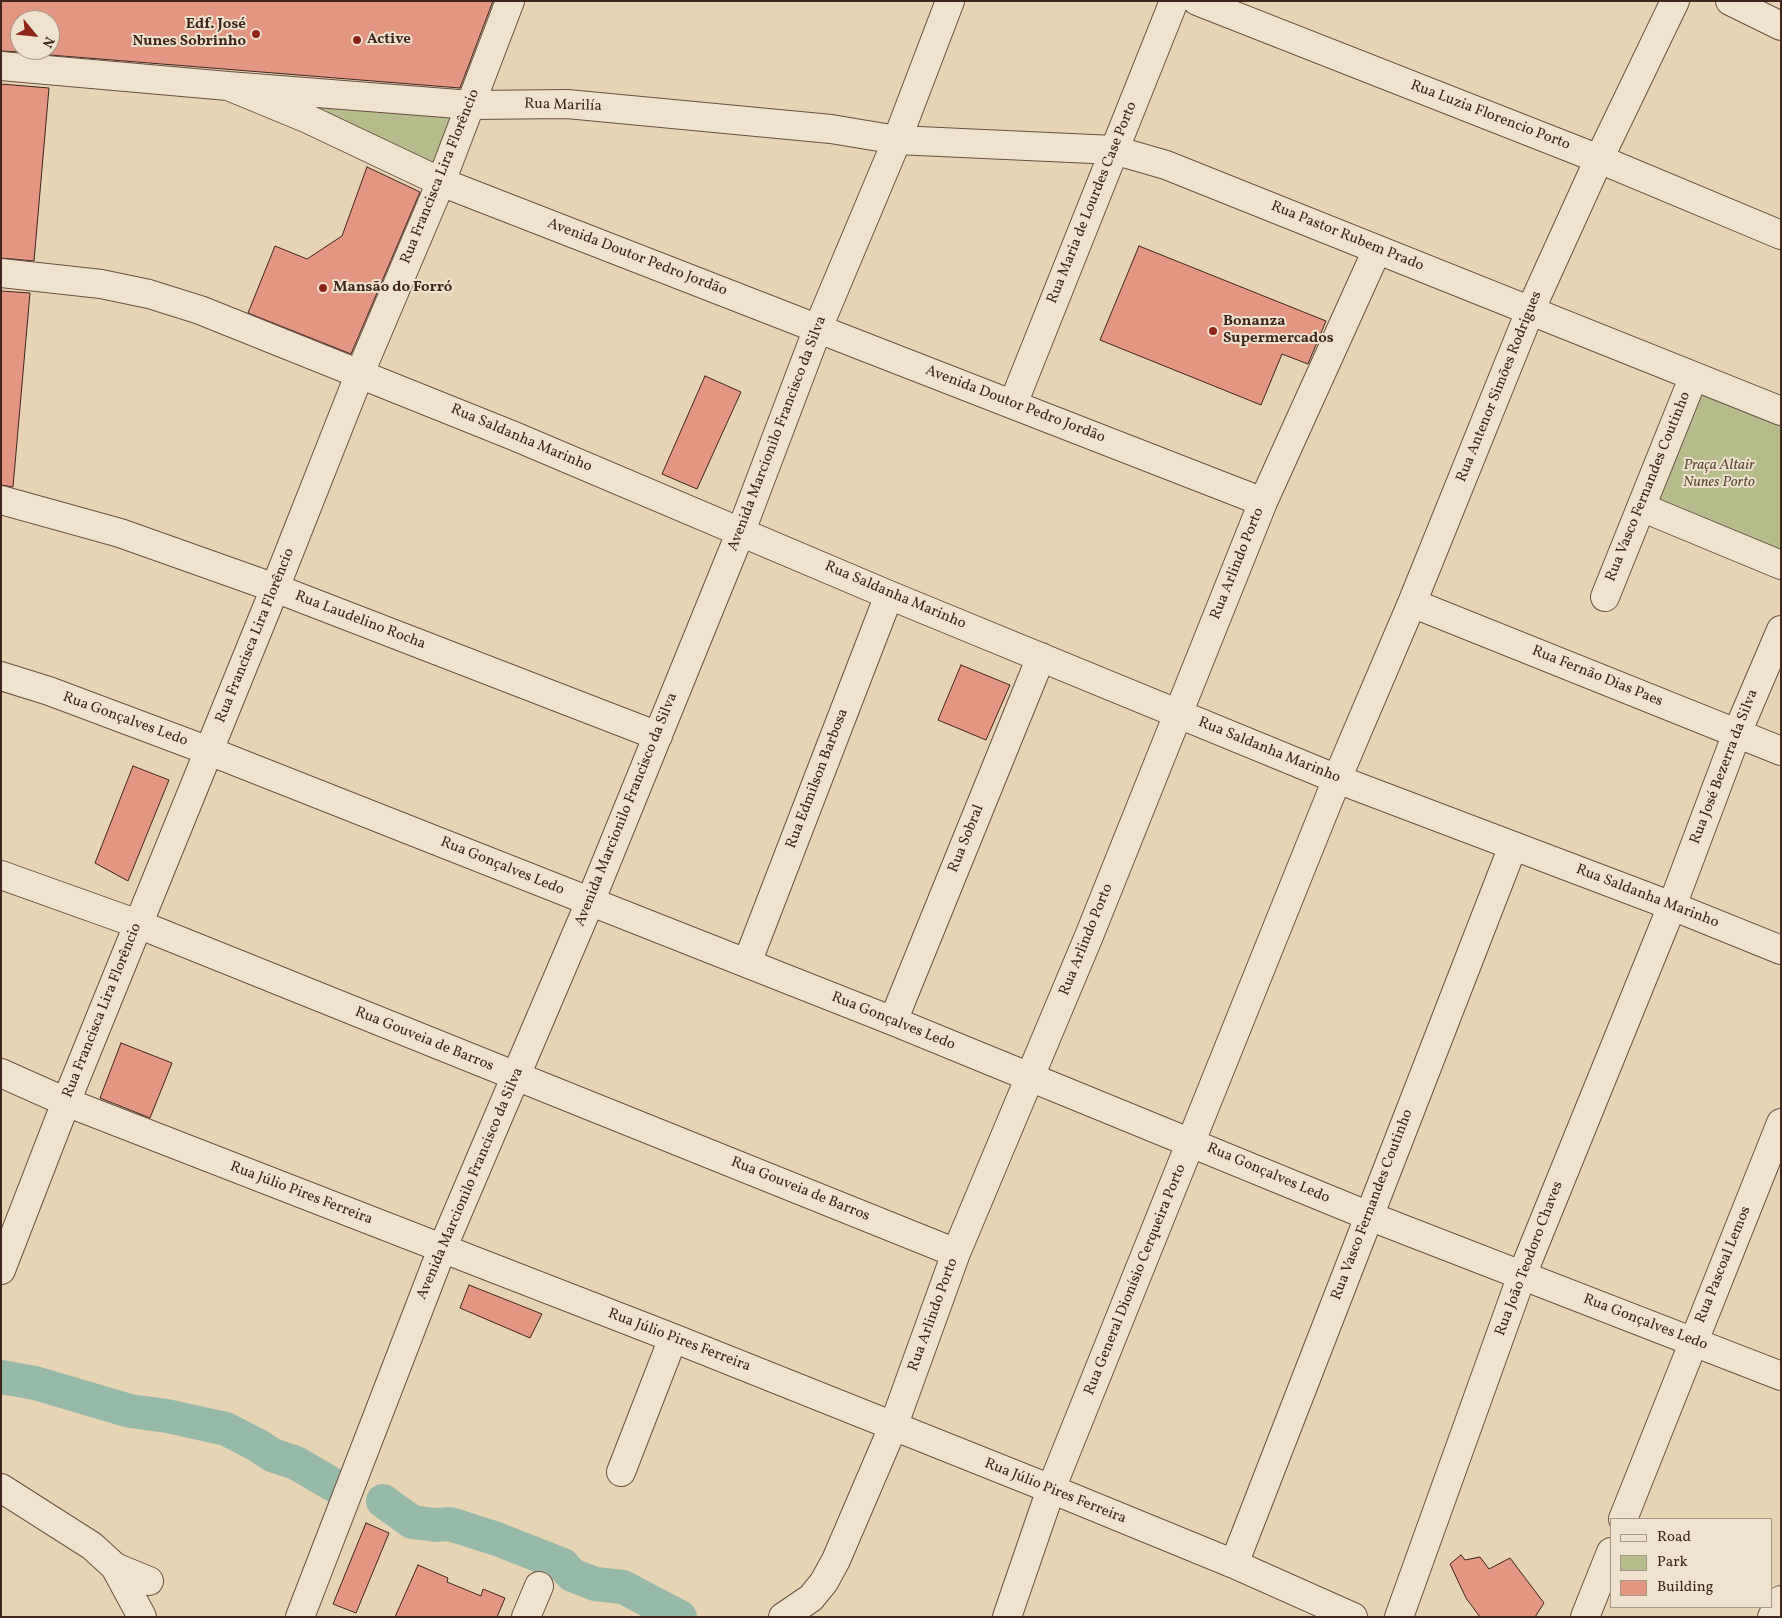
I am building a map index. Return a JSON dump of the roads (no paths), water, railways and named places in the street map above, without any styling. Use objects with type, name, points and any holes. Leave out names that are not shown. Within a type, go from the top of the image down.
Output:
[{"type":"street","name":"Rua Francisca Lira Florêncio","points":[[1,1270],[66,1102],[275,588],[360,373],[441,182],[510,1]]},
{"type":"street","name":"Avenida Marcionilo Francisco da Silva","points":[[306,1615],[442,1249],[517,1077],[658,736],[741,531],[818,328],[896,140],[950,1]]},
{"type":"street","name":"Rua Maria de Lourdes Case Porto","points":[[1013,404],[1174,1]]},
{"type":"street","name":"Rua Luzia Florencio Porto","points":[[1197,1],[1598,159],[1781,235]]},
{"type":"street","name":"Rua Antenor Simões Rodrigues","points":[[1337,779],[1412,603],[1530,311],[1598,159],[1675,1]]},
{"type":"street","points":[[1730,1],[1781,26]]},
{"type":"street","name":"Avenida Doutor Pedro Jordão","points":[[1,66],[228,86],[308,119],[441,182],[1263,502]]},
{"type":"street","name":"Rua Marilía","points":[[228,86],[471,105],[576,105],[831,129],[896,140]]},
{"type":"street","name":"Rua Pastor Rubem Prado","points":[[896,140],[1114,150],[1166,165],[1693,378],[1781,411]]},
{"type":"street","name":"Rua Arlindo Porto","points":[[783,1617],[811,1598],[824,1582],[836,1560],[893,1427],[956,1253],[1179,715],[1263,502],[1377,250]]},
{"type":"street","name":"Rua Saldanha Marinho","points":[[1,273],[101,284],[149,294],[200,310],[360,373],[741,531],[889,595],[1337,779],[1672,906],[1781,950]]},
{"type":"street","name":"Rua Vasco Fernandes Coutinho","points":[[1605,597],[1693,378]]},
{"type":"street","name":"Rua Laudelino Rocha","points":[[1,500],[120,533],[275,588],[658,736]]},
{"type":"street","points":[[1641,507],[1781,565]]},
{"type":"street","name":"Rua Edmilson Barbosa","points":[[747,964],[889,595]]},
{"type":"street","name":"Rua Fernão Dias Paes","points":[[1412,603],[1781,751]]},
{"type":"street","name":"Rua José Bezerra da Silva","points":[[1672,906],[1737,733],[1781,630]]},
{"type":"street","name":"Rua Sobral","points":[[893,1022],[1041,657]]},
{"type":"street","name":"Rua Gonçalves Ledo","points":[[1,676],[209,751],[893,1022],[1369,1216],[1781,1376]]},
{"type":"street","name":"Rua General Dionísio Cerqueira Porto","points":[[1007,1617],[1051,1489],[1192,1143],[1337,779]]},
{"type":"street","name":"Rua Vasco Fernandes Coutinho","points":[[1234,1564],[1513,846]]},
{"type":"street","name":"Rua Gouveia de Barros","points":[[1,875],[138,924],[956,1253]]},
{"type":"street","name":"Rua João Teodoro Chaves","points":[[1399,1617],[1522,1275],[1672,906]]},
{"type":"street","name":"Rua Júlio Pires Ferreira","points":[[1,1073],[66,1102],[674,1338],[1051,1489],[1234,1564],[1354,1617]]},
{"type":"street","name":"Rua Pascoal Lemos","points":[[1624,1518],[1692,1342],[1781,1123]]},
{"type":"street","points":[[621,1472],[674,1338]]},
{"type":"street","points":[[1,1488],[92,1546],[115,1567],[142,1617]]},
{"type":"street","points":[[1585,1617],[1610,1554]]},
{"type":"street","points":[[115,1567],[149,1581]]},
{"type":"street","points":[[526,1617],[539,1586]]},
{"type":"street","points":[[1772,1617],[1781,1600]]},
{"type":"waterway","points":[[1,1377],[35,1383],[130,1411],[167,1416],[226,1429],[272,1455],[296,1463],[337,1487]]},
{"type":"waterway","points":[[383,1501],[412,1522],[435,1525],[450,1524],[497,1539],[563,1565],[572,1575],[595,1584],[623,1587],[680,1617]]},
{"type":"place","name":"Edf. José Nunes Sobrinho","points":[[256,34]]},
{"type":"place","name":"Active","points":[[357,40]]},
{"type":"place","name":"Mansão do Forró","points":[[323,288]]},
{"type":"place","name":"Bonanza Supermercados","points":[[1213,331]]},
{"type":"park label","name":"Praça Altair Nunes Porto","points":[[1719,474]]}]
